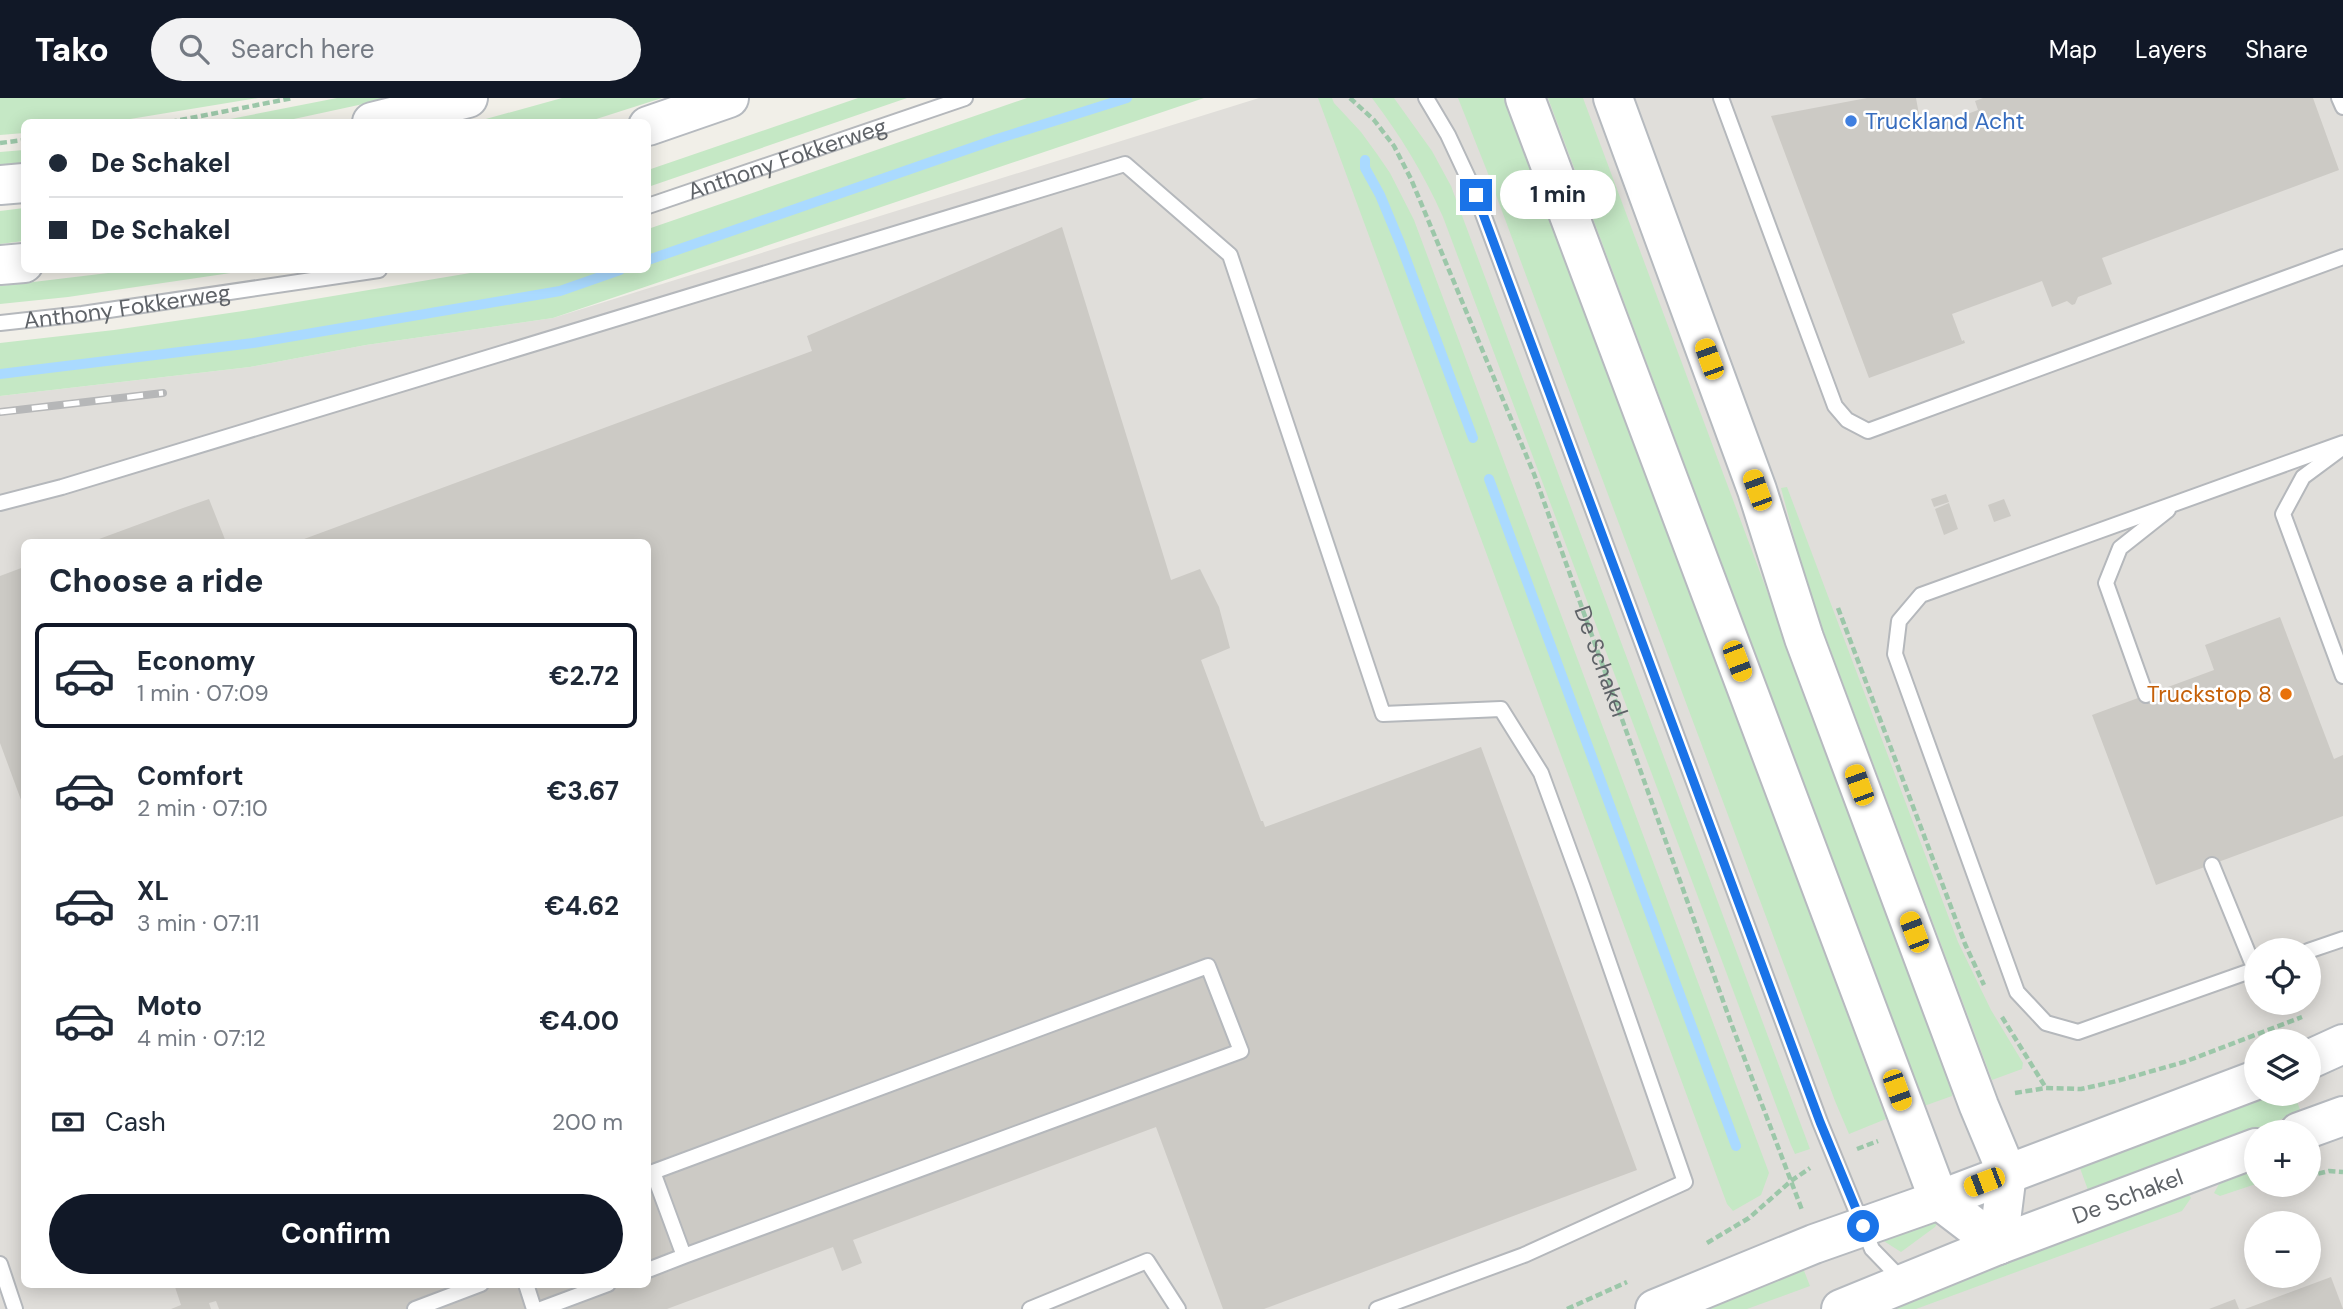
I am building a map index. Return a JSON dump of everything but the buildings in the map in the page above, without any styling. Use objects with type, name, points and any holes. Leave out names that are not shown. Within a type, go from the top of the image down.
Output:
[{"type":"street","points":[[384,119],[468,98]]},
{"type":"street","points":[[651,125],[729,98]]},
{"type":"street","points":[[1525,98],[1939,1200],[1998,1245]]},
{"type":"street","points":[[1613,98],[1757,490],[1804,638],[2007,1173],[1998,1245]]},
{"type":"street","points":[[0,185],[21,183]]},
{"type":"street","points":[[0,265],[21,262]]},
{"type":"street","points":[[2321,1054],[2343,1044]]},
{"type":"street","points":[[1655,1309],[1814,1244],[1939,1200],[2244,1084]]},
{"type":"street","points":[[2321,1124],[2343,1116]]},
{"type":"street","name":"De Schakel","points":[[1841,1309],[1998,1245],[2244,1153]]},
{"type":"lane","name":"Anthony Fokkerweg","points":[[651,205],[965,98]]},
{"type":"lane","name":"De Schakel","points":[[1426,98],[1448,135],[1476,195],[1815,1110],[1872,1249],[1905,1283]]},
{"type":"lane","points":[[1721,98],[1835,406],[1847,420],[1868,431],[2343,257]]},
{"type":"lane","points":[[2339,98],[2343,107]]},
{"type":"lane","points":[[0,503],[61,487],[1125,164],[1230,255],[1383,714],[1501,709],[1541,774],[1685,1182],[1524,1255],[1377,1309]]},
{"type":"lane","name":"Anthony Fokkerweg","points":[[0,323],[82,314],[359,273]]},
{"type":"lane","points":[[2244,973],[2078,1032],[2046,1023],[2017,992],[1895,654],[1899,621],[1921,594],[2343,445]]},
{"type":"lane","points":[[2343,445],[2303,477],[2283,514],[2343,676]]},
{"type":"lane","points":[[2146,695],[2106,583],[2120,548],[2177,502]]},
{"type":"lane","points":[[2212,864],[2244,942]]},
{"type":"lane","points":[[2321,947],[2343,939]]},
{"type":"lane","points":[[651,1269],[1241,1051],[1209,967],[653,1172],[684,1256]]},
{"type":"lane","points":[[1030,1309],[1147,1261],[1178,1309]]},
{"type":"lane","points":[[0,1264],[15,1309]]},
{"type":"lane","points":[[415,1309],[470,1288]]},
{"type":"lane","points":[[527,1288],[534,1309]]},
{"type":"lane","points":[[541,1309],[597,1288]]},
{"type":"path","points":[[185,119],[293,98]]},
{"type":"path","name":"De Schakel","points":[[1350,98],[1374,120],[1394,146],[1411,179],[1529,462],[1814,1244]]},
{"type":"path","points":[[0,142],[21,140]]},
{"type":"path","points":[[1836,603],[1965,944],[1989,993]]},
{"type":"path","points":[[2117,1081],[2184,1062],[2307,1015]]},
{"type":"path","points":[[2002,1017],[2046,1088]]},
{"type":"path","points":[[1749,1218],[1791,1181],[1810,1168],[1836,1158]]},
{"type":"path","points":[[2321,1173],[2343,1172]]},
{"type":"shaded area","points":[[1259,98],[2343,98],[2343,1309],[0,1309],[0,396],[250,367],[366,345],[553,318]]},
{"type":"green space","points":[[0,98],[258,98],[130,119],[21,119],[21,133],[0,135]]},
{"type":"green space","points":[[337,98],[391,98],[294,119],[230,119]]},
{"type":"green space","points":[[562,98],[662,98],[596,119],[486,119]]},
{"type":"green space","points":[[858,98],[907,98],[651,186],[651,169]]},
{"type":"green space","points":[[1027,98],[1204,98],[553,318],[366,345],[250,367],[0,396],[0,343],[243,311],[470,273],[651,273],[651,228]]},
{"type":"green space","points":[[1318,98],[1332,98],[1361,132],[1390,173],[1414,220],[1769,1173],[1761,1195],[1733,1211],[1727,1204]]},
{"type":"green space","points":[[1372,98],[1394,98],[1432,151],[1451,186],[1810,1149],[1795,1154],[1791,1145],[1443,217],[1411,155]]},
{"type":"green space","points":[[1458,98],[1505,98],[1512,113],[1886,1119],[1849,1134],[1835,1101]]},
{"type":"green space","points":[[1548,98],[1583,98],[1951,1084],[1952,1096],[1924,1106]]},
{"type":"green space","points":[[21,150],[21,163],[0,165],[0,152]]},
{"type":"green space","points":[[21,208],[21,241],[0,244],[0,211]]},
{"type":"green space","points":[[108,273],[231,273],[68,297],[0,304],[0,286]]},
{"type":"green space","points":[[1787,487],[1958,942],[1991,1010],[2023,1063],[2022,1069],[1992,1080],[1808,590],[1781,488]]},
{"type":"green space","points":[[2244,1098],[2244,1106],[2299,1106],[2301,1112],[2279,1120],[2244,1120],[2244,1133],[2088,1190],[2077,1160]]},
{"type":"green space","points":[[2244,1175],[2244,1188],[2220,1196],[2214,1193],[2219,1184]]},
{"type":"green space","points":[[2189,1195],[2191,1198],[2182,1211],[1916,1309],[1863,1309],[1921,1289],[1973,1276]]},
{"type":"green space","points":[[1931,1215],[1938,1222],[1935,1227],[1901,1252],[1879,1238]]},
{"type":"green space","points":[[1801,1263],[1810,1286],[1747,1309],[1682,1309]]},
{"type":"waterway","points":[[651,259],[997,139],[1127,98]]},
{"type":"waterway","points":[[1365,160],[1365,168],[1380,195],[1400,243],[1473,438]]},
{"type":"waterway","points":[[0,374],[253,343],[560,291],[611,273]]},
{"type":"waterway","points":[[1489,479],[1736,1146]]},
{"type":"railway","points":[[0,412],[163,393]]},
{"type":"place","name":"Truckland Acht","points":[[1851,121]]},
{"type":"place","name":"Truckstop 8","points":[[2286,694]]},
{"type":"route","points":[[1476,195],[1820,1122],[1863,1226]]}]
